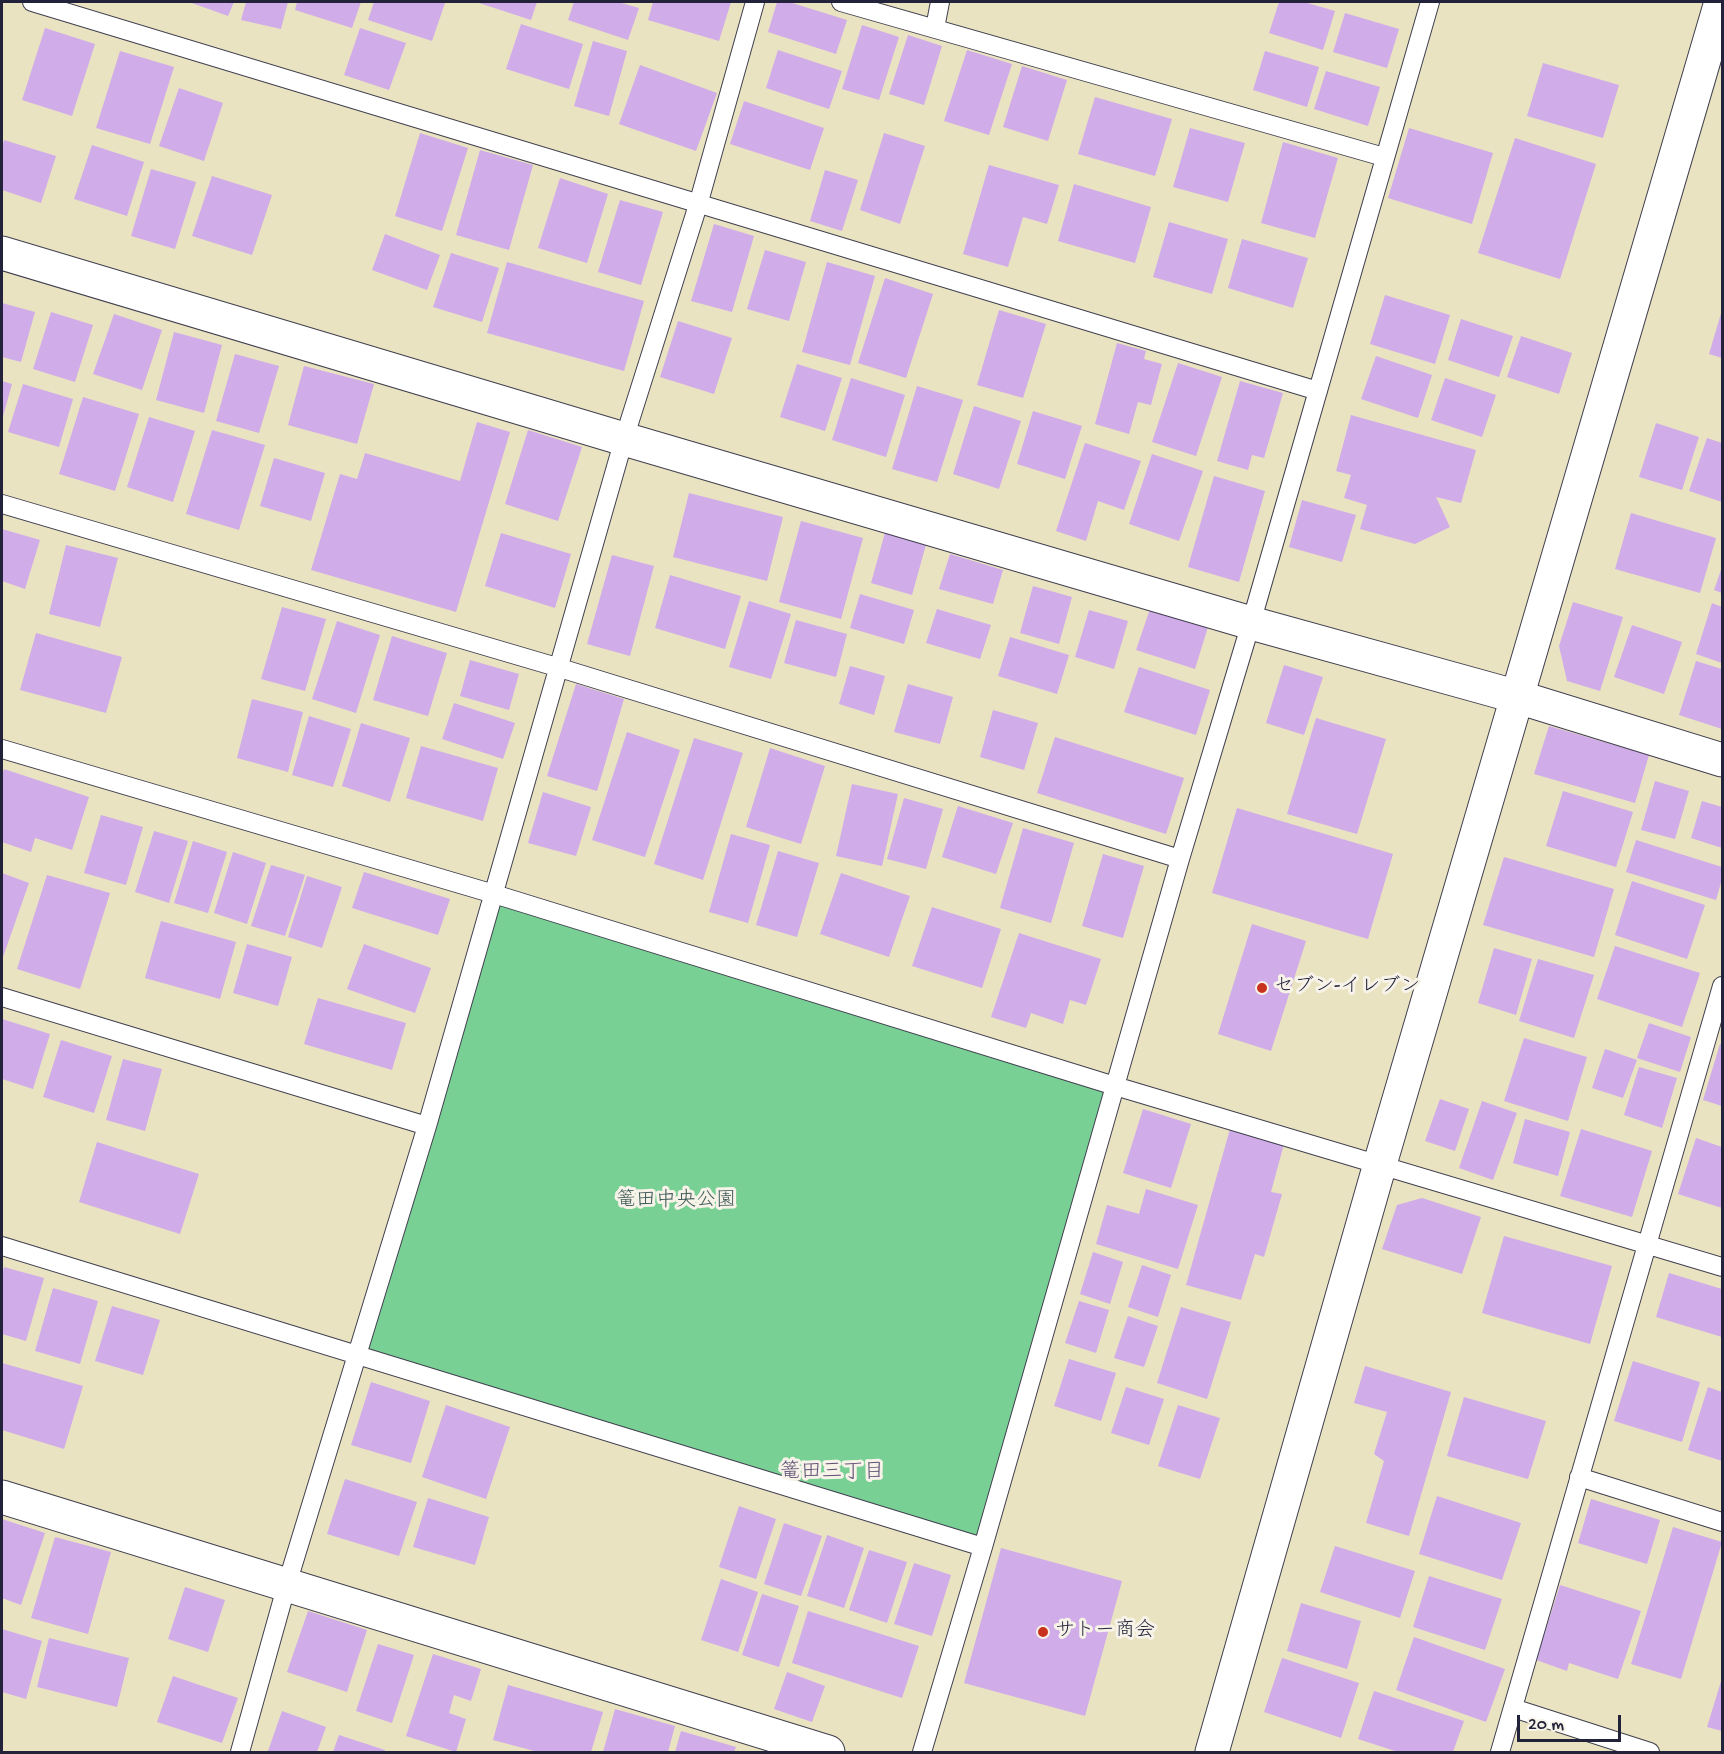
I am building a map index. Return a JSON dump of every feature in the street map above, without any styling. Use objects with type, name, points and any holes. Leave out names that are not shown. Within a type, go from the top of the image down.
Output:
[{"type":"street","points":[[1212,1752],[1380,1164],[1720,2]]},
{"type":"street","points":[[2,253],[624,440],[1251,623],[1518,697],[1722,760]]},
{"type":"street","points":[[2,1497],[828,1752]]},
{"type":"lane","points":[[32,2],[1318,391]]},
{"type":"lane","points":[[240,1752],[287,1584],[427,1126],[624,440],[698,205],[755,2]]},
{"type":"lane","points":[[841,2],[1384,157]]},
{"type":"lane","points":[[935,28],[940,2]]},
{"type":"lane","points":[[922,1752],[1430,2]]},
{"type":"lane","points":[[2,504],[560,668],[1180,859]]},
{"type":"lane","points":[[2,749],[494,894],[1115,1086],[1722,1267]]},
{"type":"lane","points":[[1500,1752],[1646,1244],[1719,1015],[1722,986]]},
{"type":"lane","points":[[2,998],[427,1126]]},
{"type":"lane","points":[[2,1246],[982,1547]]},
{"type":"lane","points":[[1579,1477],[1722,1522]]},
{"type":"lane","points":[[1513,1708],[1650,1752]]},
{"type":"green space","name":"篭田中央公園","points":[[494,894],[1115,1086],[983,1547],[357,1356]]},
{"type":"building","points":[[189,2],[234,2],[228,16]]},
{"type":"building","points":[[246,2],[288,2],[281,29],[241,20]]},
{"type":"building","points":[[297,2],[361,2],[352,28],[295,10]]},
{"type":"building","points":[[374,2],[445,3],[432,41],[368,20]]},
{"type":"building","points":[[476,2],[537,2],[531,20]]},
{"type":"building","points":[[574,2],[618,2],[639,8],[628,40],[568,20]]},
{"type":"building","points":[[653,2],[731,2],[719,41],[648,20]]},
{"type":"building","points":[[777,2],[789,2],[847,20],[836,54],[768,32]]},
{"type":"building","points":[[1279,2],[1304,2],[1335,11],[1323,50],[1269,33]]},
{"type":"building","points":[[1345,13],[1399,29],[1387,68],[1333,52]]},
{"type":"building","points":[[521,24],[583,44],[569,89],[506,69]]},
{"type":"building","points":[[862,25],[899,37],[879,100],[842,89]]},
{"type":"building","points":[[45,28],[95,44],[72,116],[22,100]]},
{"type":"building","points":[[360,28],[406,43],[389,90],[344,75]]},
{"type":"building","points":[[908,35],[942,46],[924,105],[889,94]]},
{"type":"building","points":[[593,41],[627,51],[609,116],[574,106]]},
{"type":"building","points":[[778,50],[842,71],[829,109],[766,88]]},
{"type":"building","points":[[967,50],[1012,64],[989,135],[944,121]]},
{"type":"building","points":[[120,51],[174,67],[150,144],[96,128]]},
{"type":"building","points":[[1265,51],[1319,67],[1307,107],[1253,90]]},
{"type":"building","points":[[1543,63],[1619,85],[1603,138],[1527,116]]},
{"type":"building","points":[[640,65],[717,93],[696,151],[619,124]]},
{"type":"building","points":[[1022,66],[1067,80],[1048,141],[1003,127]]},
{"type":"building","points":[[1326,71],[1380,87],[1368,126],[1314,109]]},
{"type":"building","points":[[179,88],[223,103],[204,161],[159,146]]},
{"type":"building","points":[[1095,97],[1172,119],[1155,176],[1078,154]]},
{"type":"building","points":[[744,101],[824,128],[810,170],[730,144]]},
{"type":"building","points":[[1190,128],[1245,143],[1228,202],[1173,187]]},
{"type":"building","points":[[1409,128],[1493,153],[1472,224],[1388,198]]},
{"type":"building","points":[[420,133],[468,148],[442,231],[395,216]]},
{"type":"building","points":[[884,133],[925,146],[900,224],[860,210]]},
{"type":"building","points":[[1515,138],[1596,164],[1560,279],[1478,253]]},
{"type":"building","points":[[4,140],[56,156],[41,203],[2,190]]},
{"type":"building","points":[[1283,142],[1338,158],[1315,238],[1261,223]]},
{"type":"building","points":[[92,145],[144,162],[127,216],[74,199]]},
{"type":"building","points":[[480,150],[533,165],[509,250],[456,235]]},
{"type":"building","points":[[989,165],[1059,185],[1047,224],[1023,217],[1008,267],[963,254]]},
{"type":"building","points":[[151,169],[196,182],[175,249],[131,236]]},
{"type":"building","points":[[825,170],[858,180],[842,231],[810,221]]},
{"type":"building","points":[[212,176],[272,195],[252,255],[192,236]]},
{"type":"building","points":[[560,178],[608,194],[587,263],[538,248]]},
{"type":"building","points":[[1074,184],[1151,207],[1135,263],[1058,241]]},
{"type":"building","points":[[620,200],[663,212],[641,285],[598,272]]},
{"type":"building","points":[[1169,222],[1228,239],[1212,294],[1153,277]]},
{"type":"building","points":[[714,224],[754,236],[732,312],[691,301]]},
{"type":"building","points":[[385,234],[440,255],[427,290],[372,270]]},
{"type":"building","points":[[1242,239],[1308,258],[1293,308],[1228,288]]},
{"type":"building","points":[[765,250],[806,262],[789,321],[747,309]]},
{"type":"building","points":[[451,253],[499,268],[482,322],[433,307]]},
{"type":"building","points":[[507,262],[644,301],[624,371],[487,333]]},
{"type":"building","points":[[827,262],[875,276],[850,365],[802,352]]},
{"type":"building","points":[[885,278],[933,294],[906,378],[858,363]]},
{"type":"building","points":[[1385,295],[1450,315],[1435,364],[1370,344]]},
{"type":"building","points":[[2,303],[35,312],[21,362],[2,357]]},
{"type":"building","points":[[999,310],[1046,324],[1023,398],[977,385]]},
{"type":"building","points":[[1722,310],[1722,358],[1709,354]]},
{"type":"building","points":[[51,312],[93,325],[75,382],[33,369]]},
{"type":"building","points":[[114,314],[162,330],[142,390],[93,374]]},
{"type":"building","points":[[1461,319],[1513,336],[1499,377],[1448,360]]},
{"type":"building","points":[[678,321],[732,338],[714,394],[660,377]]},
{"type":"building","points":[[174,332],[222,345],[204,413],[156,400]]},
{"type":"building","points":[[1521,336],[1572,353],[1559,394],[1507,377]]},
{"type":"building","points":[[1117,343],[1146,351],[1144,359],[1162,364],[1151,405],[1138,402],[1129,434],[1095,424]]},
{"type":"building","points":[[235,354],[279,366],[259,433],[216,421]]},
{"type":"building","points":[[1376,356],[1432,375],[1418,418],[1361,399]]},
{"type":"building","points":[[1178,363],[1222,377],[1196,456],[1152,442]]},
{"type":"building","points":[[797,364],[842,378],[825,431],[780,417]]},
{"type":"building","points":[[304,366],[374,384],[357,444],[288,425]]},
{"type":"building","points":[[851,378],[905,395],[886,457],[832,440]]},
{"type":"building","points":[[1445,378],[1496,395],[1482,437],[1431,420]]},
{"type":"building","points":[[2,381],[12,384],[2,420]]},
{"type":"building","points":[[1240,381],[1283,393],[1264,458],[1252,455],[1248,470],[1217,461]]},
{"type":"building","points":[[23,384],[73,399],[59,447],[8,432]]},
{"type":"building","points":[[917,386],[963,400],[937,482],[892,469]]},
{"type":"building","points":[[83,397],[139,414],[115,491],[59,474]]},
{"type":"building","points":[[974,406],[1021,421],[999,489],[953,474]]},
{"type":"building","points":[[1033,411],[1082,426],[1065,479],[1017,464]]},
{"type":"building","points":[[1351,415],[1476,450],[1461,503],[1436,497],[1450,527],[1415,544],[1360,529],[1367,505],[1344,498],[1351,475],[1336,471]]},
{"type":"building","points":[[149,417],[195,431],[173,502],[127,487]]},
{"type":"building","points":[[477,422],[510,432],[456,612],[311,570],[340,474],[357,479],[365,453],[460,481]]},
{"type":"building","points":[[1656,423],[1699,437],[1682,490],[1639,477]]},
{"type":"building","points":[[212,430],[265,445],[239,530],[186,514]]},
{"type":"building","points":[[528,430],[582,447],[558,521],[505,504]]},
{"type":"building","points":[[1707,438],[1722,443],[1722,502],[1689,491]]},
{"type":"building","points":[[1085,443],[1141,461],[1124,510],[1098,501],[1086,541],[1056,531]]},
{"type":"building","points":[[1152,454],[1203,471],[1179,541],[1129,524]]},
{"type":"building","points":[[274,458],[325,473],[311,521],[260,506]]},
{"type":"building","points":[[1214,476],[1265,491],[1239,582],[1188,567]]},
{"type":"building","points":[[689,493],[783,517],[767,581],[673,557]]},
{"type":"building","points":[[1302,500],[1356,515],[1342,562],[1289,547]]},
{"type":"building","points":[[1631,513],[1716,538],[1700,593],[1615,569]]},
{"type":"building","points":[[801,521],[863,538],[841,619],[779,602]]},
{"type":"building","points":[[2,529],[40,540],[25,589],[2,581]]},
{"type":"building","points":[[886,529],[927,541],[912,595],[871,583]]},
{"type":"building","points":[[501,533],[571,554],[555,608],[485,586]]},
{"type":"building","points":[[66,545],[118,558],[100,627],[49,614]]},
{"type":"building","points":[[950,554],[1003,570],[993,604],[939,589]]},
{"type":"building","points":[[612,555],[654,566],[630,656],[587,644]]},
{"type":"building","points":[[1722,567],[1722,593],[1714,590]]},
{"type":"building","points":[[670,575],[741,596],[725,649],[655,628]]},
{"type":"building","points":[[1033,586],[1072,597],[1059,644],[1020,633]]},
{"type":"building","points":[[860,594],[914,610],[904,644],[850,628]]},
{"type":"building","points":[[749,601],[791,614],[771,679],[729,667]]},
{"type":"building","points":[[1573,602],[1623,617],[1600,691],[1567,681],[1559,646]]},
{"type":"building","points":[[1712,603],[1722,607],[1722,663],[1696,654]]},
{"type":"building","points":[[282,607],[326,619],[305,691],[261,679]]},
{"type":"building","points":[[937,609],[991,625],[980,659],[926,643]]},
{"type":"building","points":[[1150,609],[1208,627],[1195,669],[1136,650]]},
{"type":"building","points":[[1089,610],[1128,621],[1114,669],[1075,657]]},
{"type":"building","points":[[796,620],[847,634],[836,677],[784,663]]},
{"type":"building","points":[[337,621],[380,635],[356,713],[312,699]]},
{"type":"building","points":[[1632,625],[1682,642],[1664,694],[1614,677]]},
{"type":"building","points":[[36,633],[122,657],[106,713],[20,690]]},
{"type":"building","points":[[392,636],[447,653],[428,716],[373,700]]},
{"type":"building","points":[[1010,637],[1069,655],[1057,694],[998,676]]},
{"type":"building","points":[[470,660],[519,674],[509,710],[460,696]]},
{"type":"building","points":[[1696,661],[1722,669],[1722,729],[1679,715]]},
{"type":"building","points":[[1284,665],[1323,677],[1304,735],[1266,723]]},
{"type":"building","points":[[850,666],[885,676],[874,715],[839,704]]},
{"type":"building","points":[[1139,667],[1210,690],[1196,735],[1124,712]]},
{"type":"building","points":[[576,684],[624,699],[597,791],[547,776]]},
{"type":"building","points":[[908,684],[953,697],[940,744],[894,732]]},
{"type":"building","points":[[252,699],[303,712],[288,772],[237,758]]},
{"type":"building","points":[[454,703],[515,723],[503,759],[442,739]]},
{"type":"building","points":[[993,710],[1038,723],[1024,770],[980,757]]},
{"type":"building","points":[[309,716],[351,729],[333,787],[292,775]]},
{"type":"building","points":[[1316,718],[1386,739],[1357,834],[1287,814]]},
{"type":"building","points":[[361,723],[410,738],[390,802],[342,786]]},
{"type":"building","points":[[1549,726],[1649,755],[1635,803],[1534,774]]},
{"type":"building","points":[[627,732],[680,750],[645,857],[592,840]]},
{"type":"building","points":[[1055,737],[1184,778],[1166,834],[1037,793]]},
{"type":"building","points":[[694,738],[743,753],[703,880],[654,864]]},
{"type":"building","points":[[421,746],[498,768],[483,821],[406,798]]},
{"type":"building","points":[[770,748],[825,766],[801,844],[746,827]]},
{"type":"building","points":[[4,769],[89,797],[72,850],[35,838],[31,852],[2,842],[2,776]]},
{"type":"building","points":[[1655,781],[1689,791],[1675,839],[1641,830]]},
{"type":"building","points":[[852,784],[898,794],[882,866],[836,856]]},
{"type":"building","points":[[1563,791],[1633,812],[1616,867],[1546,846]]},
{"type":"building","points":[[543,792],[591,807],[576,856],[528,843]]},
{"type":"building","points":[[904,798],[943,809],[926,869],[887,859]]},
{"type":"building","points":[[1702,801],[1722,807],[1722,848],[1691,838]]},
{"type":"building","points":[[958,806],[1013,823],[996,874],[942,857]]},
{"type":"building","points":[[1237,808],[1393,854],[1368,939],[1212,893]]},
{"type":"building","points":[[101,815],[143,827],[126,885],[84,873]]},
{"type":"building","points":[[1023,828],[1074,843],[1051,923],[1000,908]]},
{"type":"building","points":[[154,831],[188,841],[169,903],[135,892]]},
{"type":"building","points":[[731,834],[770,845],[748,923],[709,912]]},
{"type":"building","points":[[1636,840],[1722,867],[1722,879],[1716,900],[1626,872]]},
{"type":"building","points":[[193,841],[227,852],[208,913],[174,903]]},
{"type":"building","points":[[778,851],[819,863],[797,937],[756,925]]},
{"type":"building","points":[[233,852],[266,863],[247,924],[214,913]]},
{"type":"building","points":[[1103,854],[1144,866],[1123,938],[1082,926]]},
{"type":"building","points":[[1504,857],[1614,889],[1594,957],[1483,925]]},
{"type":"building","points":[[271,865],[305,875],[285,936],[251,926]]},
{"type":"building","points":[[364,872],[450,899],[438,935],[352,908]]},
{"type":"building","points":[[2,873],[29,883],[3,957],[2,956]]},
{"type":"building","points":[[841,873],[910,896],[889,957],[820,934]]},
{"type":"building","points":[[47,875],[110,893],[80,989],[17,969]]},
{"type":"building","points":[[307,876],[342,887],[322,948],[288,937]]},
{"type":"building","points":[[1632,881],[1705,905],[1687,959],[1615,935]]},
{"type":"building","points":[[932,907],[1001,929],[982,988],[912,966]]},
{"type":"building","points":[[161,921],[236,942],[220,999],[145,978]]},
{"type":"building","name":"セブン-イレブン","points":[[1252,924],[1306,941],[1271,1051],[1218,1034]]},
{"type":"building","points":[[1019,933],[1101,959],[1086,1005],[1070,1000],[1063,1024],[1031,1013],[1026,1028],[991,1017]]},
{"type":"building","points":[[247,944],[292,957],[278,1006],[233,993]]},
{"type":"building","points":[[364,944],[431,968],[415,1013],[347,989]]},
{"type":"building","points":[[1615,946],[1700,973],[1682,1027],[1597,999]]},
{"type":"building","points":[[1494,948],[1532,959],[1516,1015],[1478,1003]]},
{"type":"building","points":[[1538,959],[1594,975],[1574,1038],[1519,1021]]},
{"type":"building","points":[[318,998],[406,1023],[392,1070],[304,1044]]},
{"type":"building","points":[[2,1019],[50,1034],[33,1089],[2,1079]]},
{"type":"building","points":[[1649,1023],[1691,1037],[1680,1072],[1637,1058]]},
{"type":"building","points":[[1524,1038],[1587,1057],[1568,1121],[1504,1101]]},
{"type":"building","points":[[61,1040],[112,1056],[94,1113],[43,1097]]},
{"type":"building","points":[[1720,1044],[1722,1045],[1722,1106],[1703,1100]]},
{"type":"building","points":[[1605,1049],[1637,1060],[1623,1098],[1592,1088]]},
{"type":"building","points":[[123,1059],[162,1069],[145,1131],[106,1120]]},
{"type":"building","points":[[1639,1067],[1677,1078],[1662,1128],[1624,1115]]},
{"type":"building","points":[[1440,1099],[1469,1109],[1455,1151],[1425,1141]]},
{"type":"building","points":[[1482,1101],[1517,1113],[1493,1180],[1459,1168]]},
{"type":"building","points":[[1143,1109],[1191,1124],[1171,1188],[1123,1173]]},
{"type":"building","points":[[1525,1119],[1570,1132],[1558,1176],[1513,1163]]},
{"type":"building","points":[[1230,1129],[1284,1144],[1271,1192],[1282,1194],[1264,1257],[1255,1254],[1241,1300],[1186,1285]]},
{"type":"building","points":[[1581,1129],[1652,1151],[1632,1217],[1560,1196]]},
{"type":"building","points":[[1696,1138],[1722,1147],[1722,1208],[1678,1194]]},
{"type":"building","points":[[97,1142],[199,1174],[180,1234],[79,1202]]},
{"type":"building","points":[[1146,1189],[1198,1205],[1178,1269],[1096,1244],[1107,1205],[1139,1214]]},
{"type":"building","points":[[1422,1198],[1481,1217],[1462,1274],[1382,1249],[1397,1205]]},
{"type":"building","points":[[1504,1236],[1612,1266],[1590,1344],[1482,1313]]},
{"type":"building","points":[[1093,1252],[1123,1262],[1110,1304],[1080,1294]]},
{"type":"building","points":[[1142,1265],[1171,1275],[1158,1317],[1128,1307]]},
{"type":"building","points":[[4,1267],[44,1278],[26,1341],[2,1334]]},
{"type":"building","points":[[1669,1273],[1722,1289],[1722,1337],[1656,1317]]},
{"type":"building","points":[[53,1288],[98,1301],[80,1364],[35,1351]]},
{"type":"building","points":[[1079,1301],[1109,1310],[1096,1353],[1065,1343]]},
{"type":"building","points":[[112,1306],[160,1320],[143,1375],[95,1361]]},
{"type":"building","points":[[1181,1307],[1231,1322],[1207,1399],[1157,1383]]},
{"type":"building","points":[[1128,1316],[1158,1326],[1144,1367],[1114,1358]]},
{"type":"building","points":[[1069,1359],[1116,1373],[1101,1421],[1054,1406]]},
{"type":"building","points":[[1633,1361],[1700,1382],[1682,1442],[1614,1421]]},
{"type":"building","points":[[2,1363],[83,1386],[64,1449],[2,1430]]},
{"type":"building","points":[[1365,1366],[1451,1392],[1409,1536],[1366,1523],[1384,1461],[1374,1454],[1387,1412],[1354,1403]]},
{"type":"building","points":[[371,1382],[430,1401],[411,1463],[351,1445]]},
{"type":"building","points":[[1126,1387],[1164,1399],[1149,1445],[1111,1433]]},
{"type":"building","points":[[1708,1387],[1722,1392],[1722,1461],[1688,1450]]},
{"type":"building","points":[[1464,1397],[1546,1421],[1528,1479],[1447,1456]]},
{"type":"building","points":[[446,1405],[510,1427],[486,1499],[422,1477]]},
{"type":"building","points":[[1178,1405],[1220,1418],[1200,1479],[1158,1466]]},
{"type":"building","points":[[345,1479],[417,1502],[399,1556],[327,1534]]},
{"type":"building","points":[[1437,1496],[1521,1523],[1502,1580],[1419,1554]]},
{"type":"building","points":[[428,1498],[489,1517],[475,1565],[413,1547]]},
{"type":"building","points":[[1591,1499],[1660,1520],[1647,1564],[1578,1543]]},
{"type":"building","points":[[739,1506],[776,1519],[756,1579],[719,1567]]},
{"type":"building","points":[[2,1519],[45,1533],[21,1605],[2,1598]]},
{"type":"building","points":[[784,1523],[822,1536],[801,1596],[764,1584]]},
{"type":"building","points":[[1673,1527],[1722,1542],[1681,1679],[1631,1664]]},
{"type":"building","points":[[827,1535],[864,1548],[844,1608],[807,1596]]},
{"type":"building","points":[[55,1537],[111,1552],[88,1634],[31,1618]]},
{"type":"building","points":[[1335,1546],[1415,1571],[1400,1618],[1320,1592]]},
{"type":"building","name":"サトー商会","points":[[1001,1548],[1122,1581],[1085,1716],[964,1683]]},
{"type":"building","points":[[869,1550],[907,1562],[887,1623],[849,1610]]},
{"type":"building","points":[[914,1563],[951,1575],[932,1636],[894,1624]]},
{"type":"building","points":[[1429,1576],[1502,1599],[1485,1650],[1413,1627]]},
{"type":"building","points":[[721,1579],[758,1592],[738,1652],[701,1640]]},
{"type":"building","points":[[1560,1585],[1641,1611],[1618,1679],[1569,1663],[1567,1671],[1536,1660]]},
{"type":"building","points":[[185,1587],[225,1600],[208,1652],[168,1639]]},
{"type":"building","points":[[762,1594],[799,1606],[779,1667],[742,1655]]},
{"type":"building","points":[[1301,1603],[1361,1621],[1347,1669],[1287,1651]]},
{"type":"building","points":[[308,1611],[367,1630],[347,1692],[287,1672]]},
{"type":"building","points":[[808,1611],[919,1646],[902,1698],[792,1663]]},
{"type":"building","points":[[2,1629],[42,1641],[26,1699],[2,1692]]},
{"type":"building","points":[[1414,1637],[1505,1669],[1486,1722],[1396,1690]]},
{"type":"building","points":[[49,1638],[129,1658],[117,1707],[37,1687]]},
{"type":"building","points":[[378,1644],[414,1655],[392,1723],[356,1711]]},
{"type":"building","points":[[433,1654],[481,1669],[471,1701],[454,1695],[449,1713],[466,1719],[456,1752],[406,1736]]},
{"type":"building","points":[[1282,1658],[1359,1683],[1341,1738],[1264,1712]]},
{"type":"building","points":[[787,1672],[825,1686],[812,1722],[774,1709]]},
{"type":"building","points":[[173,1676],[238,1698],[222,1743],[157,1722]]},
{"type":"building","points":[[1722,1678],[1722,1731],[1707,1727]]},
{"type":"building","points":[[508,1685],[603,1712],[591,1752],[538,1752],[493,1740]]},
{"type":"building","points":[[1374,1691],[1464,1721],[1453,1752],[1398,1752],[1358,1739]]},
{"type":"building","points":[[615,1709],[675,1726],[668,1752],[603,1752]]},
{"type":"building","points":[[282,1711],[326,1727],[317,1752],[268,1751]]},
{"type":"building","points":[[681,1731],[736,1747],[734,1752],[675,1752]]},
{"type":"building","points":[[339,1735],[385,1750],[384,1752],[333,1752]]},
{"type":"place","name":"セブン-イレブン","points":[[1262,988]]},
{"type":"place","name":"サトー商会","points":[[1043,1632]]},
{"type":"district","name":"篭田三丁目","points":[[832,1474]]}]
